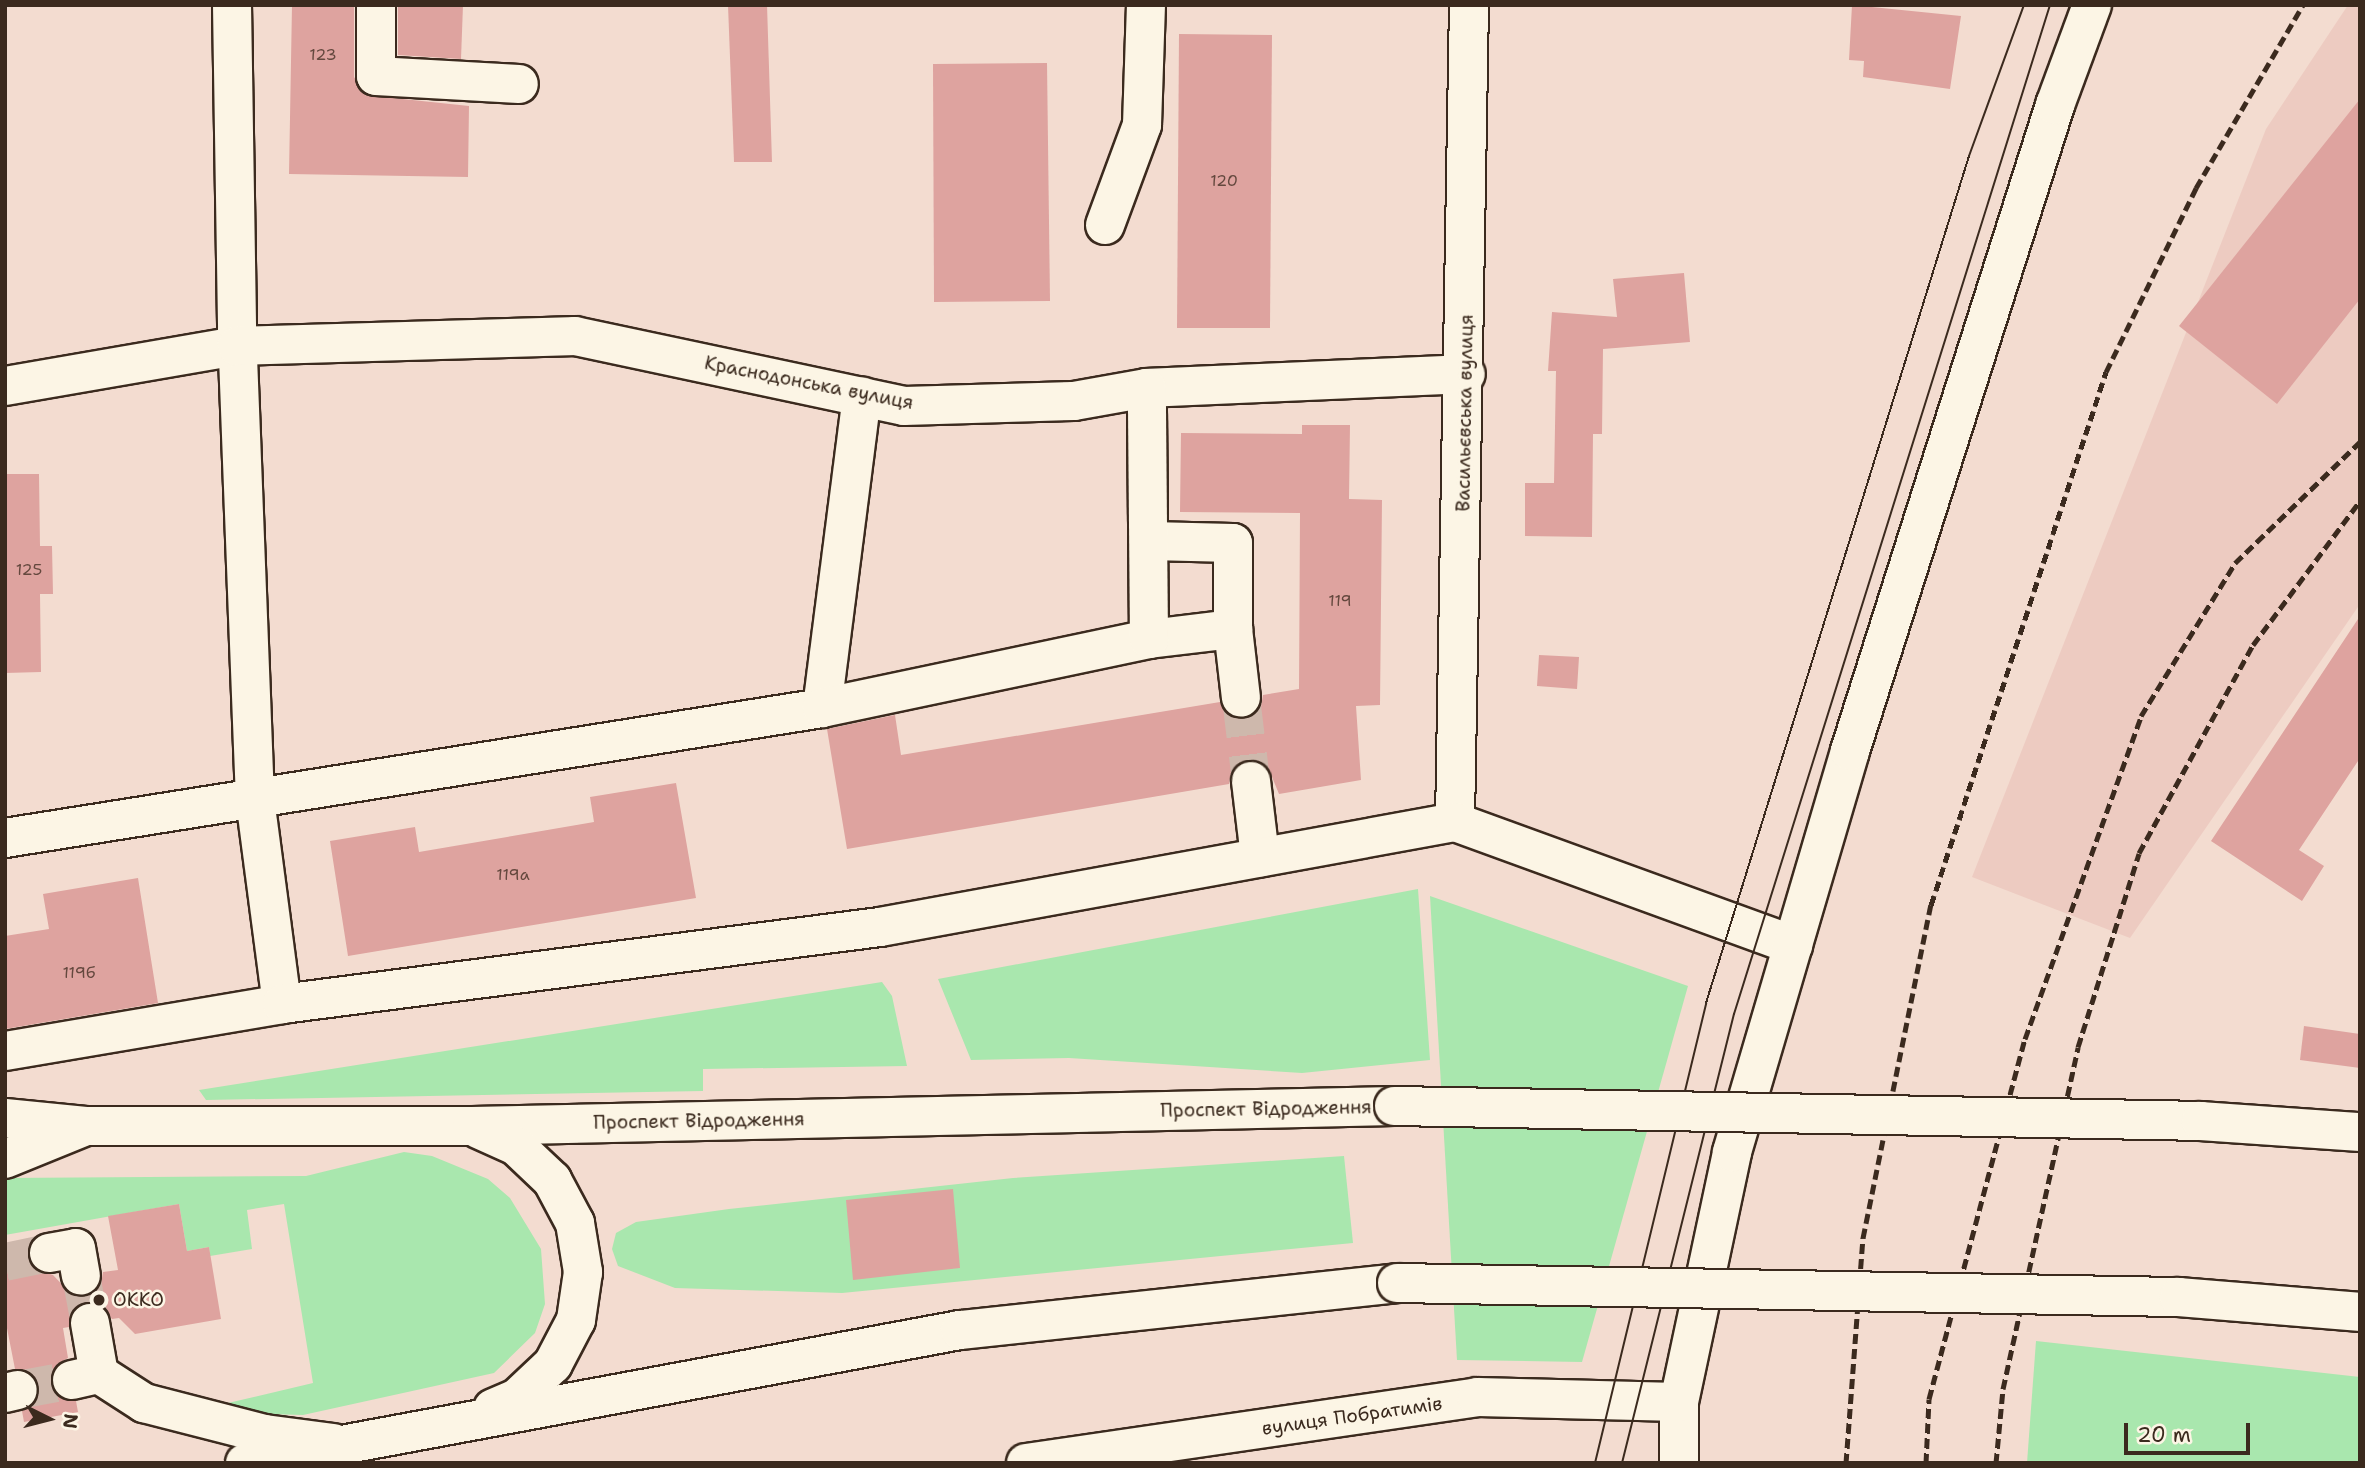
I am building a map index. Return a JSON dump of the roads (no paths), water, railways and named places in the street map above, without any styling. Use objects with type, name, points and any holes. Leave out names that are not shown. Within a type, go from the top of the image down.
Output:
[{"type":"main road","points":[[232,5],[237,346],[255,799],[282,1004]]},
{"type":"main road","points":[[376,5],[376,76],[519,85]]},
{"type":"main road","points":[[1105,225],[1142,125],[1146,5]]},
{"type":"main road","name":"Васильєвська вулиця","points":[[1455,822],[1466,374],[1469,5]]},
{"type":"main road","points":[[1678,1463],[1679,1402],[1732,1152],[1793,945],[2034,170],[2092,5]]},
{"type":"main road","name":"Краснодонська вулиця","points":[[5,386],[237,346],[575,335],[905,406],[1048,401],[1147,388],[1466,374]]},
{"type":"main road","points":[[1147,388],[1149,639]]},
{"type":"main road","points":[[822,708],[862,397]]},
{"type":"main road","points":[[1150,541],[1233,543],[1233,629],[1241,698]]},
{"type":"main road","points":[[5,838],[822,708],[1149,639],[1233,629]]},
{"type":"main road","points":[[1251,780],[1260,858]]},
{"type":"main road","points":[[5,1051],[282,1004],[880,927],[1455,822],[1793,945]]},
{"type":"main road","name":"Проспект Відродження","points":[[5,1118],[86,1126],[472,1126],[1394,1106],[2201,1121],[2360,1132]]},
{"type":"main road","points":[[5,1159],[86,1126]]},
{"type":"main road","points":[[472,1126],[516,1146],[552,1180],[575,1223],[583,1272],[576,1320],[553,1364],[517,1398],[472,1418]]},
{"type":"main road","points":[[49,1253],[76,1248],[81,1276]]},
{"type":"main road","points":[[245,1463],[472,1418],[960,1330],[1397,1283],[2179,1297],[2360,1312]]},
{"type":"main road","points":[[90,1323],[86,1377],[144,1403],[265,1434],[342,1444]]},
{"type":"main road","name":"вулиця Побратимів","points":[[1026,1463],[1478,1397],[1679,1402]]},
{"type":"tunnel","points":[[1241,698],[1251,781]]},
{"type":"tunnel","points":[[5,1262],[49,1253]]},
{"type":"tunnel","points":[[81,1276],[90,1323]]},
{"type":"tunnel","points":[[18,1390],[72,1380]]},
{"type":"tram line","points":[[1595,1463],[1706,1003],[1969,156],[2024,5]]},
{"type":"tram line","points":[[1622,1463],[1734,1014],[2050,5]]},
{"type":"railway","points":[[1846,1463],[1863,1238],[1931,905],[2106,372],[2196,188],[2303,5]]},
{"type":"railway","points":[[1926,1463],[1929,1399],[2025,1039],[2141,716],[2235,563],[2360,442]]},
{"type":"railway","points":[[1996,1463],[2003,1389],[2078,1047],[2139,853],[2253,645],[2360,501]]},
{"type":"place","name":"ОККО","points":[[99,1300]]}]
